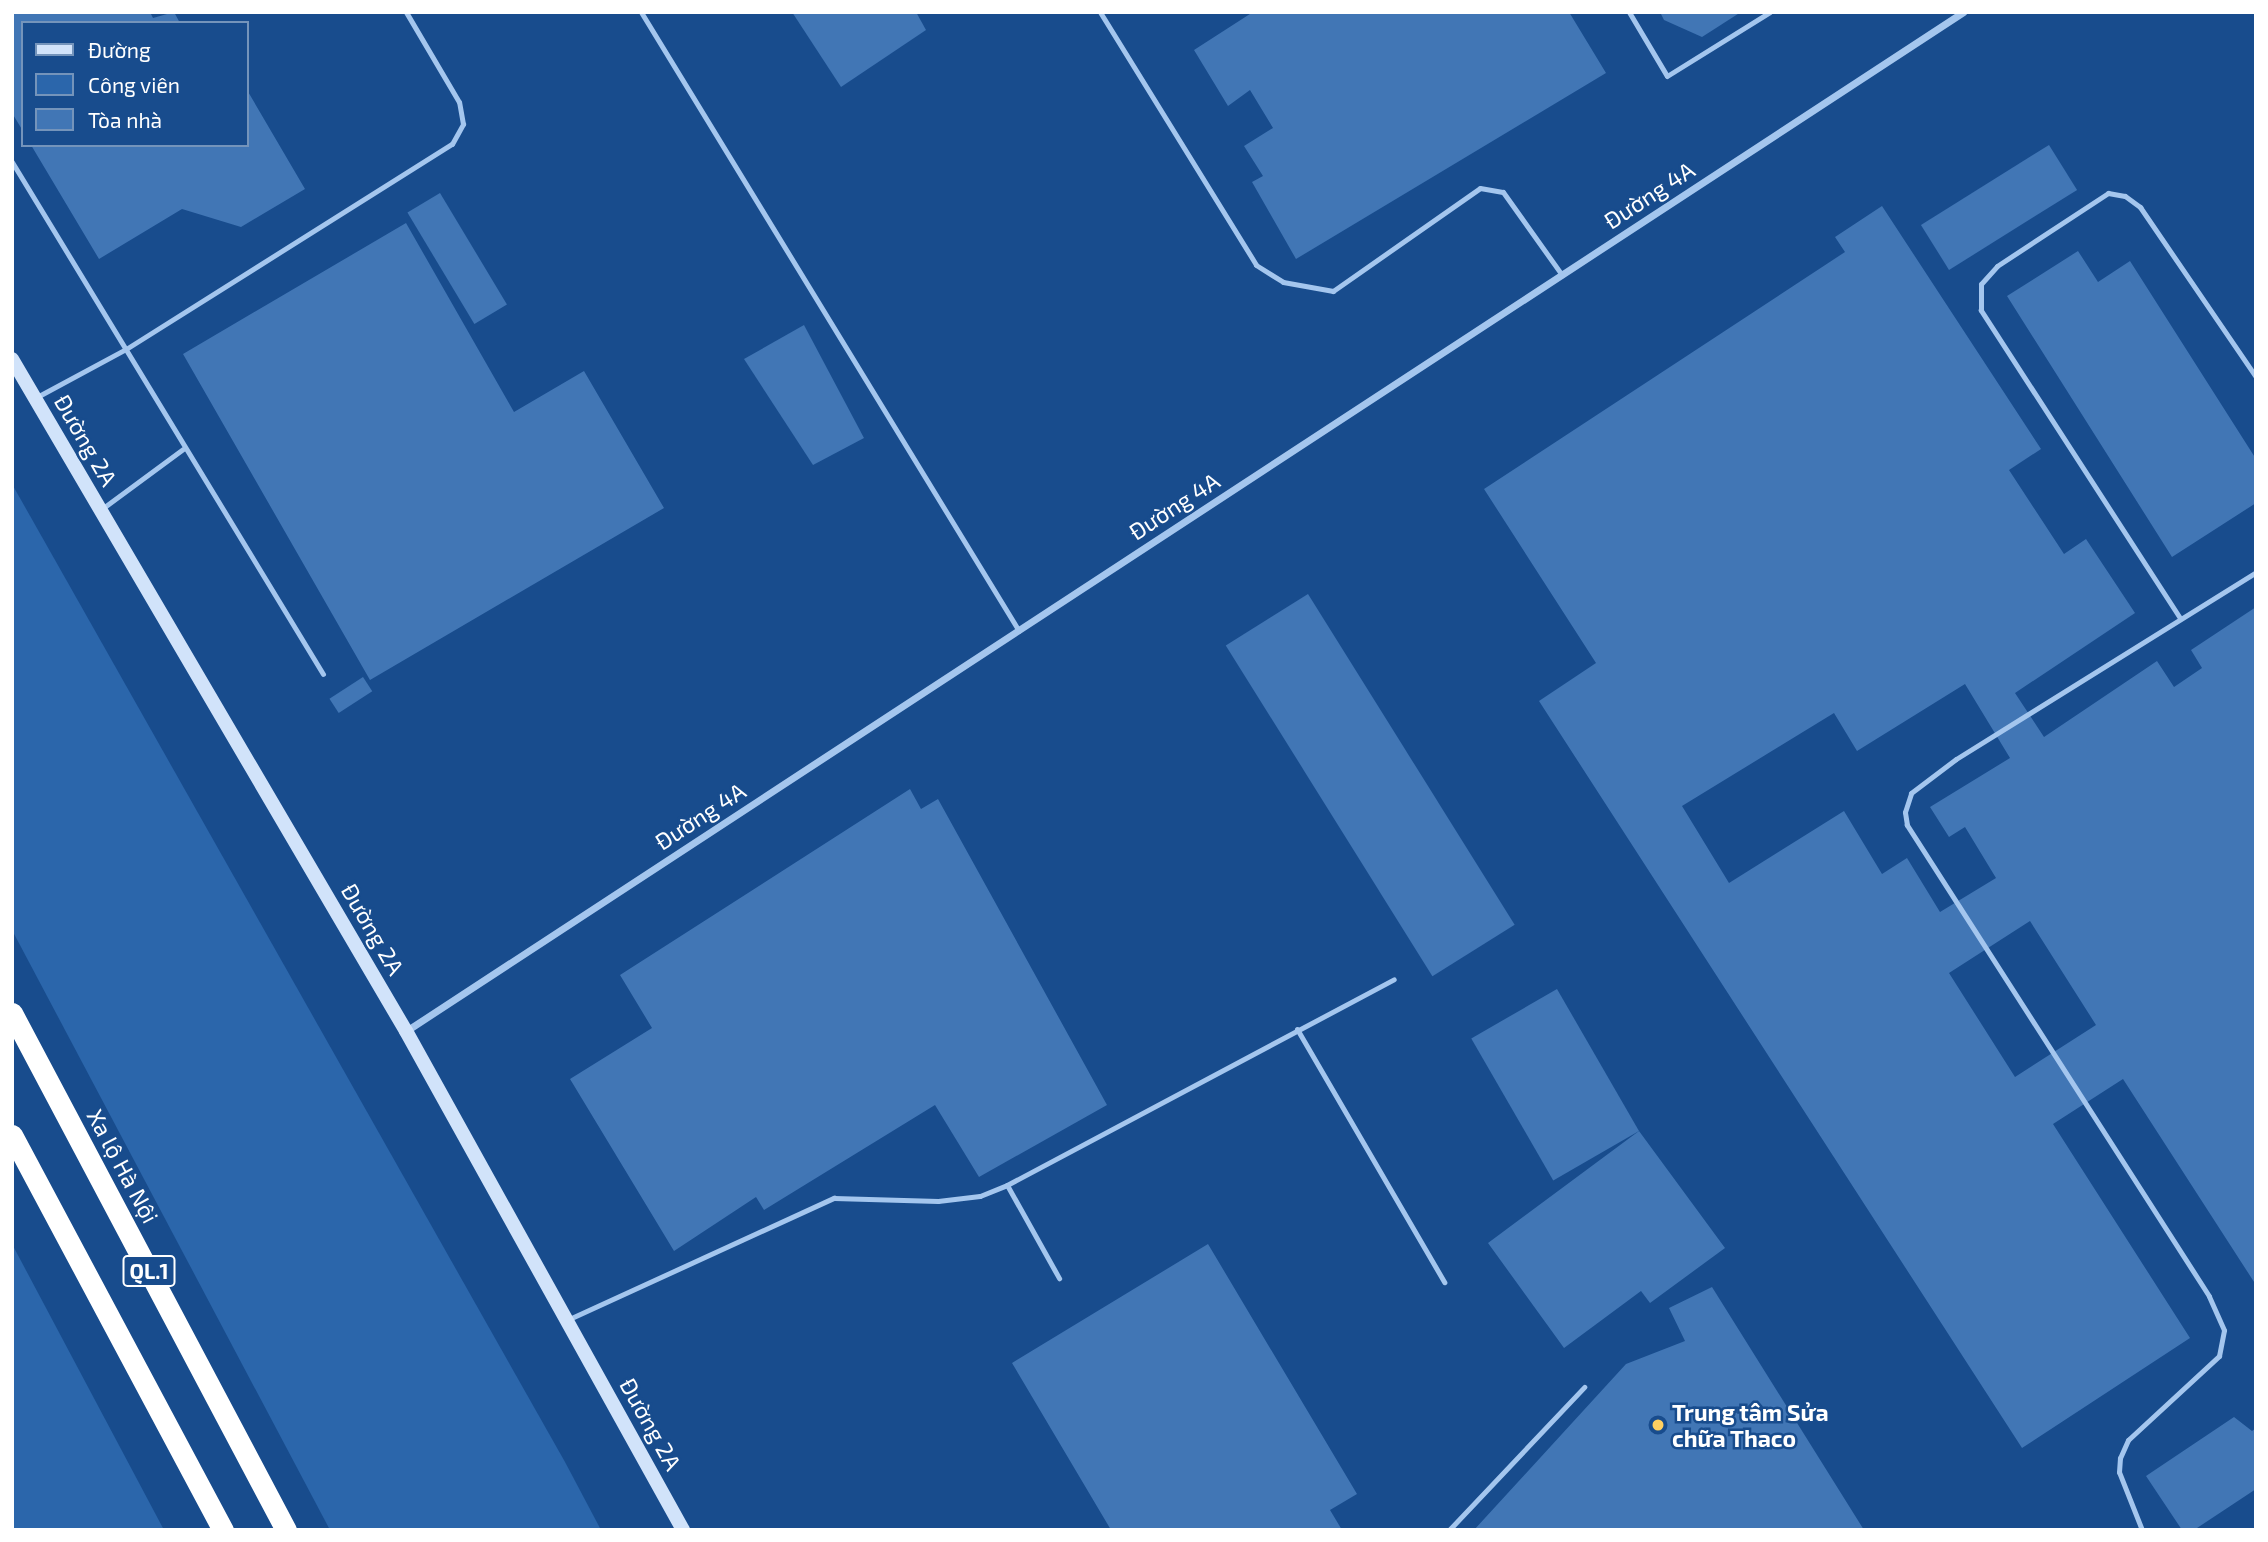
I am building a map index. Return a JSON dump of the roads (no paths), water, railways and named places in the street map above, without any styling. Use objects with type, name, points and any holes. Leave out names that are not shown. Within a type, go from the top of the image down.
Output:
[{"type":"highway","name":"Xa lộ Hà Nội","points":[[12,1013],[286,1530]]},
{"type":"highway","name":"QL.1","points":[[12,1135],[223,1530]]},
{"type":"street","name":"Đường 4A","points":[[406,1031],[1964,12]]},
{"type":"street","name":"Đường 2A","points":[[12,359],[406,1031],[683,1530]]},
{"type":"lane","points":[[35,398],[126,349],[452,144],[463,124],[459,102],[406,12]]},
{"type":"lane","points":[[641,12],[1019,631]]},
{"type":"lane","points":[[1100,12],[1256,265],[1283,282],[1333,291],[1480,188],[1503,192],[1562,275]]},
{"type":"lane","points":[[1629,12],[1667,76],[1770,12]]},
{"type":"lane","points":[[12,162],[126,349],[183,449],[323,674]]},
{"type":"lane","points":[[2180,618],[1981,310],[1980,284],[1997,266],[2108,193],[2125,196],[2140,206],[2256,377]]},
{"type":"lane","points":[[100,510],[183,449]]},
{"type":"lane","points":[[2142,1530],[2123,1485],[2120,1458],[2128,1440],[2219,1356],[2224,1331],[2210,1296],[1908,825],[1905,812],[1911,793],[1955,759],[2256,572]]},
{"type":"lane","points":[[566,1320],[834,1198],[938,1201],[979,1196],[1007,1185],[1394,979]]},
{"type":"lane","points":[[1297,1029],[1444,1282]]},
{"type":"lane","points":[[1007,1185],[1059,1278]]},
{"type":"lane","points":[[1449,1530],[1584,1387]]},
{"type":"place","name":"Trung tâm Sửa chữa Thaco","points":[[1658,1425]]}]
